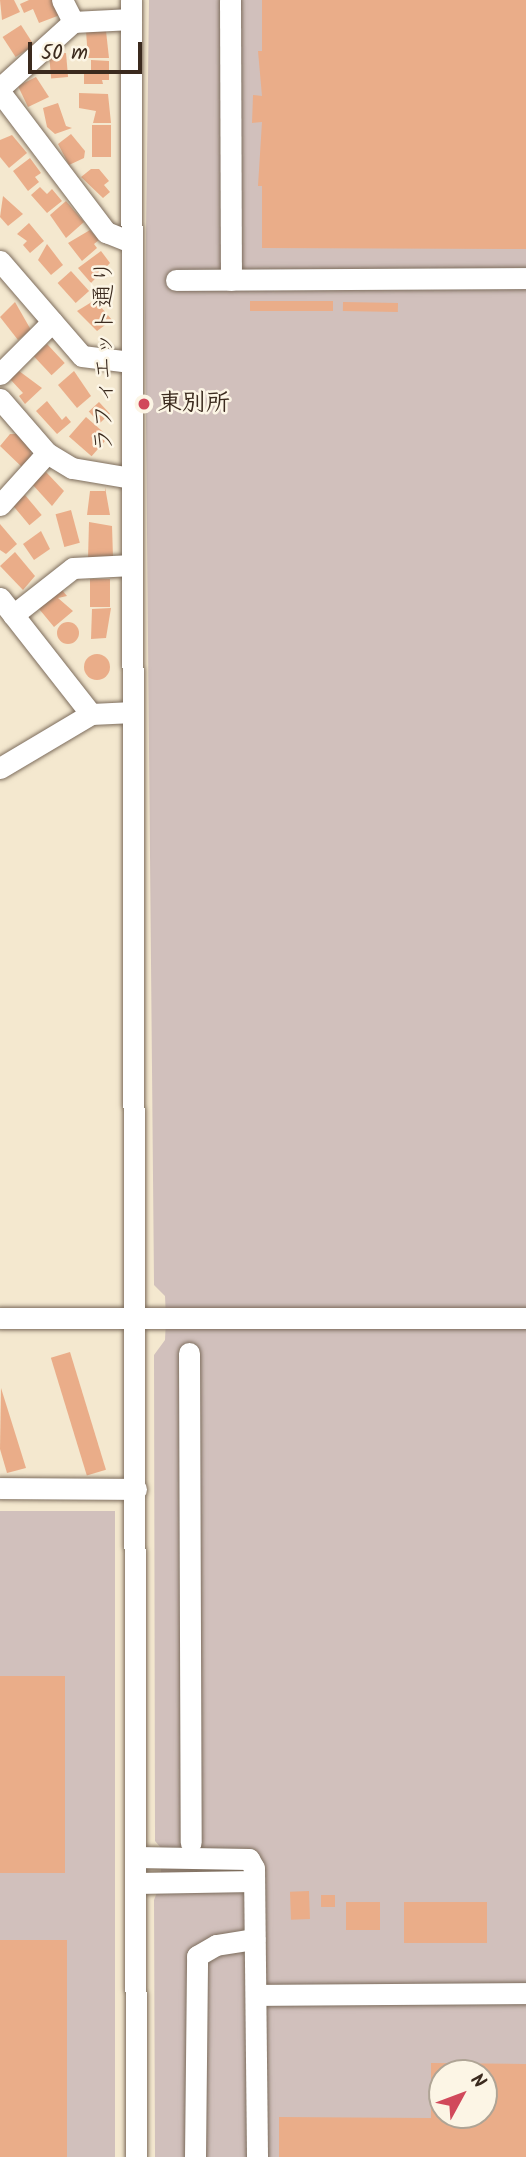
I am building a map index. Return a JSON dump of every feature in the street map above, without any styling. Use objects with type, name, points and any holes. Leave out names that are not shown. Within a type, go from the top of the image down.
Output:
[{"type":"street","points":[[62,0],[73,22]]},
{"type":"street","points":[[230,0],[231,280]]},
{"type":"street","points":[[131,9],[73,22],[0,90],[106,232],[131,242]]},
{"type":"street","name":"ラフィエット通り","points":[[131,9],[136,2157]]},
{"type":"street","points":[[0,261],[52,323],[88,359],[131,362]]},
{"type":"street","points":[[176,280],[526,278]]},
{"type":"street","points":[[0,374],[52,323]]},
{"type":"street","points":[[0,400],[47,453],[72,468],[131,478]]},
{"type":"street","points":[[0,505],[47,453]]},
{"type":"street","points":[[91,714],[7,607],[72,568],[132,565]]},
{"type":"street","points":[[0,768],[91,714],[133,712]]},
{"type":"street","points":[[0,1318],[526,1318]]},
{"type":"street","points":[[189,1353],[191,1842]]},
{"type":"street","points":[[0,1488],[135,1489]]},
{"type":"street","points":[[136,1857],[249,1859],[254,1881],[257,2157]]},
{"type":"street","points":[[136,1883],[254,1881]]},
{"type":"street","points":[[195,2157],[197,1956],[216,1945],[255,1939]]},
{"type":"street","points":[[256,1995],[526,1993]]},
{"type":"shaded area","points":[[149,0],[526,0],[526,2157],[155,2157],[154,1900],[161,1882],[161,1848],[155,1841],[154,1355],[165,1340],[166,1319],[165,1296],[154,1285],[145,316]]},
{"type":"shaded area","points":[[0,1511],[115,1511],[115,2157],[0,2157]]},
{"type":"building","points":[[0,0],[14,0],[20,12],[2,20]]},
{"type":"building","points":[[29,0],[54,0],[60,15],[39,23],[33,9],[24,13],[20,4]]},
{"type":"building","points":[[262,0],[526,0],[526,249],[262,248],[262,186],[258,186],[262,122],[252,123],[253,95],[262,96],[258,51],[262,51]]},
{"type":"building","points":[[21,25],[34,45],[16,57],[3,37]]},
{"type":"building","points":[[86,31],[106,31],[109,58],[88,58]]},
{"type":"building","points":[[66,53],[68,77],[51,78],[49,54]]},
{"type":"building","points":[[91,60],[109,61],[109,80],[102,80],[103,84],[84,84],[84,71],[91,71]]},
{"type":"building","points":[[36,77],[49,97],[28,107],[18,86]]},
{"type":"building","points":[[79,93],[108,94],[111,123],[93,123],[96,111],[79,108]]},
{"type":"building","points":[[58,103],[66,126],[72,128],[55,134],[47,127],[43,108]]},
{"type":"building","points":[[92,125],[111,125],[111,157],[92,157]]},
{"type":"building","points":[[71,134],[85,151],[84,158],[69,165],[58,144]]},
{"type":"building","points":[[12,135],[27,153],[9,168],[0,157],[0,140]]},
{"type":"building","points":[[30,158],[41,173],[35,177],[39,182],[28,191],[13,171]]},
{"type":"building","points":[[91,169],[99,169],[109,181],[104,185],[110,192],[103,198],[81,177]]},
{"type":"building","points":[[40,187],[47,194],[52,189],[62,201],[47,213],[31,195]]},
{"type":"building","points":[[3,196],[23,214],[8,226],[0,217]]},
{"type":"building","points":[[66,201],[84,222],[66,238],[50,215]]},
{"type":"building","points":[[29,223],[44,241],[30,253],[23,245],[27,241],[17,234]]},
{"type":"building","points":[[90,230],[99,240],[94,244],[97,248],[82,261],[68,243]]},
{"type":"building","points":[[47,244],[63,265],[51,275],[38,260]]},
{"type":"building","points":[[101,251],[110,263],[91,283],[78,268]]},
{"type":"building","points":[[71,271],[89,291],[76,303],[58,283]]},
{"type":"building","points":[[95,300],[112,320],[97,331],[77,311]]},
{"type":"building","points":[[250,301],[333,301],[333,311],[250,311]]},
{"type":"building","points":[[15,302],[31,330],[18,340],[0,317]]},
{"type":"building","points":[[343,302],[398,303],[398,312],[343,311]]},
{"type":"building","points":[[47,344],[65,363],[52,375],[34,356]]},
{"type":"building","points":[[19,371],[42,388],[25,404],[19,396],[23,393],[10,379]]},
{"type":"building","points":[[74,371],[91,396],[77,408],[58,385]]},
{"type":"building","points":[[47,401],[62,420],[66,416],[71,422],[57,434],[36,411]]},
{"type":"building","points":[[99,402],[110,414],[100,423],[89,412]]},
{"type":"building","points":[[86,417],[109,437],[92,456],[69,437]]},
{"type":"building","points":[[10,434],[16,434],[33,450],[30,453],[34,458],[24,469],[0,446]]},
{"type":"building","points":[[46,472],[64,491],[52,506],[32,484]]},
{"type":"building","points":[[105,487],[110,515],[87,515],[90,491],[105,491]]},
{"type":"building","points":[[25,495],[42,515],[29,525],[13,505]]},
{"type":"building","points":[[71,510],[80,543],[64,547],[56,514]]},
{"type":"building","points":[[89,522],[112,526],[113,557],[88,559]]},
{"type":"building","points":[[0,524],[17,544],[6,554],[0,550]]},
{"type":"building","points":[[41,531],[50,549],[34,560],[23,544]]},
{"type":"building","points":[[15,552],[35,576],[23,590],[0,566]]},
{"type":"building","points":[[90,579],[110,579],[110,607],[90,607]]},
{"type":"building","points":[[62,590],[67,596],[58,598],[73,611],[54,627],[35,604]]},
{"type":"building","points":[[111,608],[106,638],[91,639],[92,609]]},
{"type":"building","points":[[68,622],[76,625],[79,633],[76,641],[68,644],[60,641],[57,633],[60,625]]},
{"type":"building","points":[[97,654],[106,658],[110,667],[106,676],[97,680],[88,676],[84,667],[88,658]]},
{"type":"building","points":[[70,1352],[106,1470],[87,1475],[51,1358]]},
{"type":"building","points":[[1,1388],[26,1468],[7,1473],[0,1449]]},
{"type":"building","points":[[0,1676],[65,1676],[65,1873],[0,1873]]},
{"type":"building","points":[[309,1891],[310,1919],[291,1920],[290,1892]]},
{"type":"building","points":[[321,1895],[335,1895],[335,1907],[321,1907]]},
{"type":"building","points":[[346,1902],[380,1902],[380,1930],[346,1930]]},
{"type":"building","points":[[404,1902],[487,1902],[487,1943],[404,1943]]},
{"type":"building","points":[[0,1940],[67,1940],[67,2157],[0,2157]]},
{"type":"building","points":[[498,2064],[526,2064],[526,2157],[279,2157],[279,2117],[428,2118],[428,2129],[498,2129]]},
{"type":"place","name":"東別所","points":[[144,404]]}]
